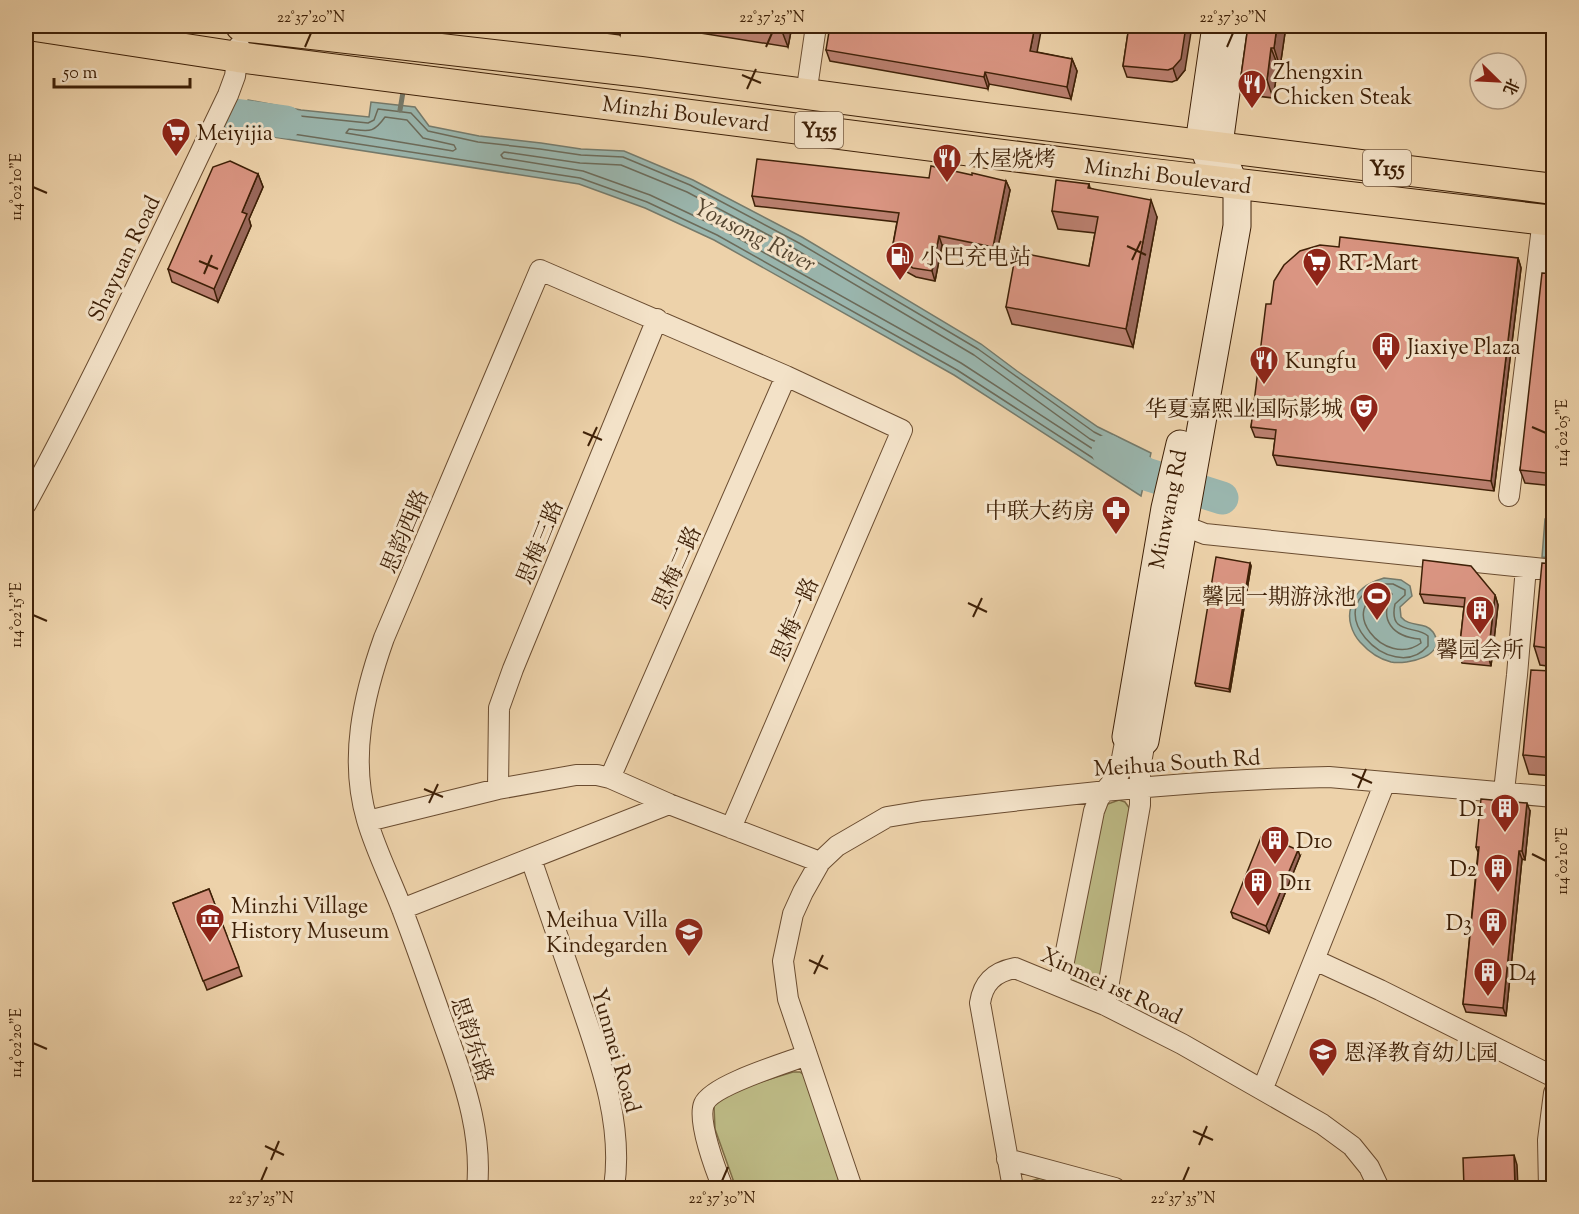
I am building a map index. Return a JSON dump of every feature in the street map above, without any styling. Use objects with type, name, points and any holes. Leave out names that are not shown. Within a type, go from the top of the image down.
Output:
[{"type":"main road","name":"Minzhi Boulevard","points":[[35,26],[238,57],[1227,183],[1548,220]]},
{"type":"main road","name":"Minzhi Boulevard","points":[[241,26],[373,36],[425,47],[641,72],[806,95],[1554,189]]},
{"type":"main road","name":"Minwang Rd","points":[[1135,739],[1173,516],[1236,232],[1238,200],[1227,183],[1223,157],[1201,130],[1215,26]]},
{"type":"main road","points":[[1212,145],[1221,123],[1235,26]]},
{"type":"street","name":"Shayuan Road","points":[[26,504],[136,290],[228,95],[235,76],[241,26]]},
{"type":"street","points":[[806,95],[816,26]]},
{"type":"street","points":[[1509,496],[1548,220]]},
{"type":"street","name":"思韵西路","points":[[402,909],[368,821],[359,771],[359,744],[365,702],[374,665],[540,270],[657,319]]},
{"type":"street","points":[[657,319],[786,376]]},
{"type":"street","name":"思梅三路","points":[[498,789],[499,708],[657,319]]},
{"type":"street","name":"思梅一路","points":[[731,828],[902,430],[786,376]]},
{"type":"street","name":"思梅二路","points":[[610,778],[786,376]]},
{"type":"street","points":[[1173,516],[1205,534],[1554,570]]},
{"type":"street","points":[[1504,791],[1526,676],[1526,567]]},
{"type":"street","name":"Minwang Rd","points":[[1105,1005],[1140,805],[1140,768],[1135,739]]},
{"type":"street","name":"Minwang Rd","points":[[1059,986],[1094,811],[1099,798],[1119,774],[1135,739]]},
{"type":"street","points":[[368,821],[498,789],[576,775],[597,775],[610,778],[669,804],[820,862]]},
{"type":"street","name":"Meihua South Rd","points":[[852,1188],[788,999],[783,961],[793,914],[802,892],[820,862],[846,840],[870,826],[895,815],[1105,791],[1292,778],[1329,777],[1554,796]]},
{"type":"street","points":[[1263,1088],[1385,782]]},
{"type":"street","points":[[402,909],[669,804]]},
{"type":"street","name":"Yunmei Road","points":[[531,859],[610,1097],[615,1138],[614,1188]]},
{"type":"street","name":"思韵东路","points":[[402,909],[470,1103],[477,1143],[477,1188]]},
{"type":"street","points":[[1315,960],[1554,1077]]},
{"type":"street","name":"Xinmei 1st Road","points":[[1013,1188],[980,1011],[981,996],[989,981],[996,974],[1015,968],[1105,1005],[1263,1088],[1322,1124],[1352,1146],[1369,1167],[1379,1188]]},
{"type":"street","points":[[723,1188],[707,1138],[703,1117],[704,1104],[711,1095],[724,1086],[807,1055]]},
{"type":"street","points":[[1549,1188],[1548,1140],[1554,1093]]},
{"type":"street","points":[[1007,1159],[1115,1188]]},
{"type":"shaded area","points":[[1119,800],[1125,802],[1130,809],[1100,983],[1097,987],[1089,988],[1070,980],[1105,805]]},
{"type":"shaded area","points":[[793,1072],[800,1072],[805,1076],[823,1126],[841,1188],[736,1188],[715,1129],[714,1106],[725,1093]]},
{"type":"shaded area","points":[[1044,1177],[1085,1188],[1022,1188],[1021,1184]]},
{"type":"water","points":[[248,100],[301,110],[369,117],[371,102],[415,107],[429,126],[479,136],[581,149],[624,151],[693,180],[802,237],[981,344],[1098,427],[1151,453],[1141,496],[954,375],[714,240],[645,208],[579,184],[235,131]]},
{"type":"water","points":[[1545,519],[1553,520],[1553,558],[1542,557]]},
{"type":"water","name":"馨园一期游泳池","points":[[1384,578],[1401,580],[1410,586],[1412,596],[1400,607],[1401,617],[1430,629],[1436,640],[1431,653],[1424,657],[1398,663],[1387,661],[1370,651],[1355,634],[1350,616],[1353,601],[1363,588]]},
{"type":"building","points":[[830,26],[1035,26],[1030,51],[1072,59],[1067,87],[985,72],[984,77],[826,50]]},
{"type":"building","points":[[1129,26],[1186,26],[1181,59],[1168,70],[1123,66]]},
{"type":"building","points":[[1248,26],[1277,26],[1274,48],[1271,48],[1267,80],[1241,76]]},
{"type":"building","points":[[757,159],[929,178],[931,166],[1006,181],[993,247],[939,236],[932,271],[913,268],[891,255],[899,213],[752,196]]},
{"type":"building","points":[[230,161],[258,174],[242,212],[247,214],[214,289],[168,269],[213,167]]},
{"type":"building","points":[[1056,180],[1089,184],[1088,188],[1151,200],[1126,329],[1006,307],[1016,252],[1089,266],[1098,217],[1052,211]]},
{"type":"building","name":"Jiaxiye Plaza","points":[[1340,237],[1518,258],[1491,481],[1273,455],[1276,430],[1251,427],[1266,304],[1271,304],[1274,281],[1284,265],[1300,251],[1320,245],[1339,247]]},
{"type":"building","points":[[1542,273],[1554,274],[1554,474],[1520,470]]},
{"type":"building","points":[[1216,557],[1250,563],[1229,689],[1195,683]]},
{"type":"building","name":"馨园会所","points":[[1423,560],[1471,566],[1495,595],[1488,656],[1459,653],[1465,598],[1420,594]]},
{"type":"building","points":[[1542,563],[1554,564],[1554,649],[1534,646]]},
{"type":"building","points":[[1554,669],[1554,758],[1523,755],[1531,670],[1552,671]]},
{"type":"building","points":[[1481,799],[1527,803],[1522,851],[1519,851],[1503,1008],[1463,1004],[1479,847],[1476,847]]},
{"type":"building","points":[[1262,835],[1298,850],[1266,926],[1231,912]]},
{"type":"building","name":"Minzhi Village History Museum","points":[[209,889],[239,967],[203,981],[173,903]]},
{"type":"building","points":[[1514,1155],[1515,1188],[1464,1188],[1463,1158]]},
{"type":"waterway","points":[[400,110],[404,86]]},
{"type":"waterway","name":"Yousong River","points":[[235,115],[286,122]]},
{"type":"waterway","name":"Yousong River","points":[[1108,451],[1146,474],[1222,498]]},
{"type":"place","name":"Zhengxin Chicken Steak","points":[[1252,110]]},
{"type":"place","name":"Meiyijia","points":[[176,158]]},
{"type":"place","name":"木屋烧烤","points":[[947,184]]},
{"type":"place","name":"小巴充电站","points":[[900,282]]},
{"type":"place","name":"RT-Mart","points":[[1317,288]]},
{"type":"place","name":"Jiaxiye Plaza","points":[[1386,372]]},
{"type":"place","name":"Kungfu","points":[[1264,386]]},
{"type":"place","name":"华夏嘉熙业国际影城","points":[[1364,434]]},
{"type":"place","name":"中联大药房","points":[[1116,536]]},
{"type":"place","name":"馨园一期游泳池","points":[[1377,622]]},
{"type":"place","name":"馨园会所","points":[[1480,636]]},
{"type":"place","name":"D1","points":[[1505,834]]},
{"type":"place","name":"D10","points":[[1275,866]]},
{"type":"place","name":"D2","points":[[1498,894]]},
{"type":"place","name":"D11","points":[[1258,908]]},
{"type":"place","name":"Minzhi Village History Museum","points":[[210,944]]},
{"type":"place","name":"D3","points":[[1493,948]]},
{"type":"place","name":"Meihua Villa Kindegarden","points":[[689,958]]},
{"type":"place","name":"D4","points":[[1488,998]]},
{"type":"place","name":"恩泽教育幼儿园","points":[[1323,1078]]}]
